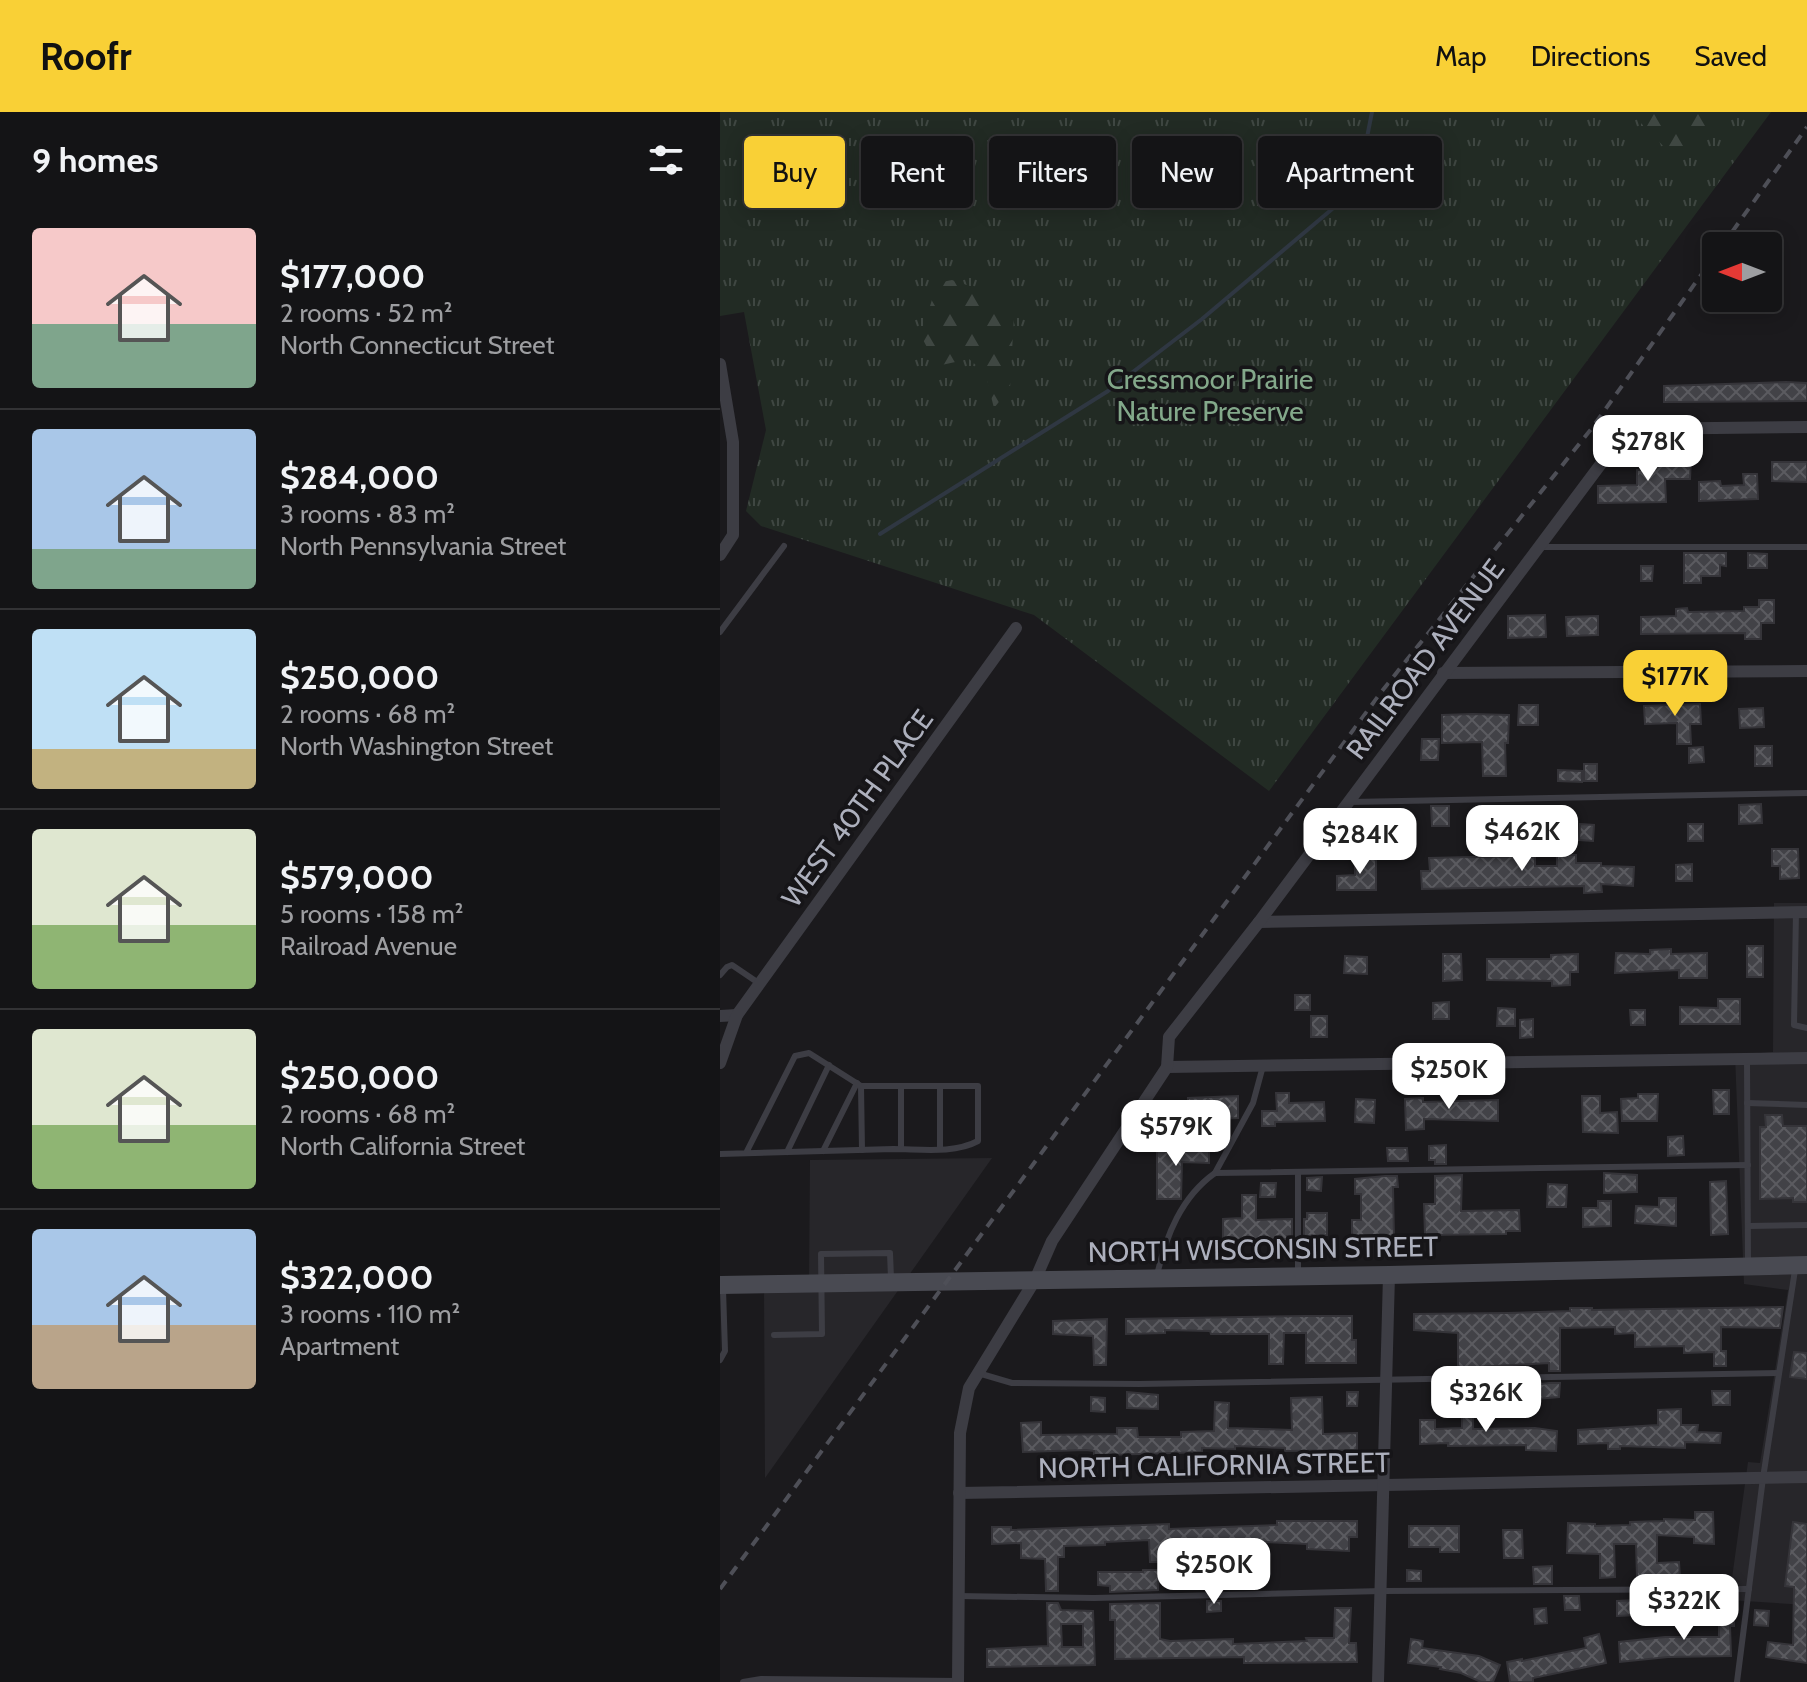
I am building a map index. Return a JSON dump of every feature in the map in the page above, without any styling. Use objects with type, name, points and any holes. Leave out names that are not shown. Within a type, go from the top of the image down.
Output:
[{"type":"street","points":[[720,364],[733,442],[733,535],[720,555]]},
{"type":"street","name":"RAILROAD AVENUE","points":[[958,1682],[960,1433],[969,1388],[1035,1280],[1052,1241],[1167,1067],[1169,1037],[1259,922],[1627,429],[1807,427]]},
{"type":"street","name":"WEST 40TH PLACE","points":[[720,1063],[737,1015],[1016,628]]},
{"type":"street","points":[[1443,673],[1807,671]]},
{"type":"street","points":[[1259,922],[1801,912]]},
{"type":"street","points":[[720,1016],[737,1015]]},
{"type":"street","points":[[1167,1067],[1807,1058]]},
{"type":"street","name":"NORTH WISCONSIN STREET","points":[[722,1285],[1298,1277],[1801,1265]]},
{"type":"street","points":[[1378,1682],[1389,1275]]},
{"type":"street","name":"NORTH CALIFORNIA STREET","points":[[959,1493],[1807,1477]]},
{"type":"lane","points":[[720,632],[784,546]]},
{"type":"lane","points":[[1538,547],[1807,547]]},
{"type":"lane","points":[[1348,802],[1807,793]]},
{"type":"lane","points":[[1801,912],[1794,1025],[1807,1028]]},
{"type":"lane","points":[[720,975],[732,965],[760,984]]},
{"type":"lane","points":[[720,1154],[966,1148],[978,1141],[978,1086],[859,1085],[809,1053],[795,1056],[746,1153]]},
{"type":"lane","points":[[1747,1060],[1748,1267]]},
{"type":"lane","points":[[787,1152],[829,1065]]},
{"type":"lane","points":[[1156,1278],[1163,1247],[1182,1208],[1201,1183],[1215,1173],[1253,1103],[1263,1066]]},
{"type":"lane","points":[[859,1085],[862,1150]]},
{"type":"lane","points":[[823,1151],[859,1085]]},
{"type":"lane","points":[[901,1086],[901,1149]]},
{"type":"lane","points":[[940,1086],[940,1148]]},
{"type":"lane","points":[[1747,1103],[1807,1105]]},
{"type":"lane","points":[[1215,1173],[1748,1165]]},
{"type":"lane","points":[[1298,1172],[1298,1277]]},
{"type":"lane","points":[[1748,1226],[1807,1225]]},
{"type":"lane","points":[[774,1335],[822,1334],[821,1254],[890,1253],[891,1282]]},
{"type":"lane","points":[[1737,1682],[1779,1373],[1801,1265]]},
{"type":"lane","points":[[720,1360],[725,1351],[722,1285]]},
{"type":"lane","points":[[978,1373],[1012,1383],[1139,1384],[1779,1373]]},
{"type":"lane","points":[[958,1596],[1094,1598],[1382,1591],[1749,1589]]},
{"type":"lane","points":[[743,1682],[761,1679],[958,1682]]},
{"type":"shaded area","points":[[1774,903],[1807,903],[1807,1605],[1729,1600],[1748,1462],[1760,1463],[1788,1290],[1744,1284],[1735,1055],[1773,1052]]},
{"type":"shaded area","points":[[992,1158],[765,1478],[764,1288],[809,1285],[810,1160]]},
{"type":"green space","name":"Cressmoor Prairie Nature Preserve","points":[[720,112],[1771,112],[1269,791],[1034,615],[761,526],[746,511],[766,430],[744,312],[720,316]]},
{"type":"green space","points":[[1619,112],[1742,112],[1729,115],[1690,156],[1670,153],[1636,118]]},
{"type":"green space","points":[[952,280],[1002,297],[1014,315],[1010,388],[994,408],[985,373],[969,359],[937,366],[921,336],[937,283]]},
{"type":"building","points":[[1807,383],[1807,401],[1664,402],[1664,386]]},
{"type":"building","points":[[1673,457],[1691,457],[1690,479],[1665,479],[1666,502],[1598,503],[1598,486],[1637,485],[1637,470],[1644,470],[1644,463],[1673,463]]},
{"type":"building","points":[[1772,462],[1807,462],[1807,482],[1772,481]]},
{"type":"building","points":[[1743,474],[1757,474],[1758,499],[1699,501],[1699,482],[1720,481],[1721,486],[1744,485]]},
{"type":"building","points":[[1684,553],[1726,553],[1726,566],[1720,565],[1720,576],[1701,576],[1701,583],[1684,583]]},
{"type":"building","points":[[1748,553],[1767,554],[1767,568],[1748,568]]},
{"type":"building","points":[[1641,566],[1653,566],[1652,581],[1641,581]]},
{"type":"building","points":[[1759,600],[1774,600],[1774,623],[1761,623],[1761,639],[1745,639],[1745,633],[1641,634],[1641,617],[1676,616],[1676,609],[1687,608],[1688,612],[1744,611],[1744,607],[1759,607]]},
{"type":"building","points":[[1545,615],[1546,637],[1508,638],[1508,616]]},
{"type":"building","points":[[1598,616],[1598,635],[1567,636],[1566,617]]},
{"type":"building","points":[[1700,704],[1701,724],[1690,724],[1691,744],[1677,744],[1677,723],[1645,724],[1644,706]]},
{"type":"building","points":[[1519,705],[1538,705],[1538,725],[1518,725]]},
{"type":"building","points":[[1763,708],[1764,727],[1740,728],[1739,709]]},
{"type":"building","points":[[1442,715],[1509,715],[1508,743],[1505,743],[1506,776],[1483,776],[1482,742],[1442,743]]},
{"type":"building","points":[[1422,739],[1439,739],[1438,760],[1421,760]]},
{"type":"building","points":[[1755,746],[1772,746],[1772,766],[1755,766]]},
{"type":"building","points":[[1703,747],[1704,762],[1689,763],[1689,748]]},
{"type":"building","points":[[1584,764],[1597,764],[1597,781],[1584,781]]},
{"type":"building","points":[[1558,770],[1582,771],[1582,782],[1558,781]]},
{"type":"building","points":[[1761,804],[1762,823],[1739,824],[1739,805]]},
{"type":"building","points":[[1431,806],[1449,806],[1449,826],[1432,826]]},
{"type":"building","points":[[1515,812],[1532,812],[1532,829],[1516,829]]},
{"type":"building","points":[[1580,824],[1594,825],[1593,841],[1579,840]]},
{"type":"building","points":[[1688,824],[1703,824],[1703,841],[1688,841]]},
{"type":"building","points":[[1772,849],[1798,849],[1799,878],[1780,879],[1780,866],[1772,866]]},
{"type":"building","points":[[1517,853],[1535,853],[1535,866],[1557,866],[1557,855],[1576,855],[1576,863],[1634,867],[1633,886],[1601,884],[1602,892],[1584,893],[1584,886],[1422,889],[1421,871],[1430,871],[1429,858],[1517,856]]},
{"type":"building","points":[[1376,857],[1376,890],[1337,890],[1337,876],[1355,875],[1355,858]]},
{"type":"building","points":[[1692,864],[1692,881],[1676,881],[1676,865]]},
{"type":"building","points":[[1747,946],[1763,946],[1763,977],[1747,977]]},
{"type":"building","points":[[1671,949],[1671,954],[1707,953],[1707,978],[1679,978],[1679,970],[1615,973],[1616,953],[1650,954],[1650,950]]},
{"type":"building","points":[[1443,954],[1461,954],[1462,980],[1443,981]]},
{"type":"building","points":[[1578,954],[1578,972],[1570,972],[1570,985],[1552,986],[1552,981],[1487,980],[1487,959],[1551,959],[1551,955]]},
{"type":"building","points":[[1345,956],[1367,957],[1367,974],[1344,973]]},
{"type":"building","points":[[1295,995],[1310,995],[1310,1010],[1295,1010]]},
{"type":"building","points":[[1718,999],[1740,999],[1740,1024],[1680,1024],[1680,1007],[1718,1008]]},
{"type":"building","points":[[1449,1002],[1449,1019],[1433,1019],[1433,1003]]},
{"type":"building","points":[[1498,1008],[1515,1009],[1515,1026],[1497,1026]]},
{"type":"building","points":[[1630,1010],[1645,1010],[1645,1025],[1631,1025]]},
{"type":"building","points":[[1311,1016],[1327,1016],[1327,1037],[1311,1037]]},
{"type":"building","points":[[1533,1019],[1533,1037],[1520,1038],[1520,1020]]},
{"type":"building","points":[[1713,1090],[1729,1090],[1729,1114],[1714,1114]]},
{"type":"building","points":[[1276,1093],[1289,1093],[1289,1103],[1324,1102],[1325,1121],[1275,1122],[1275,1126],[1262,1126],[1262,1111],[1277,1111]]},
{"type":"building","points":[[1638,1094],[1658,1094],[1657,1121],[1622,1121],[1621,1099],[1638,1098]]},
{"type":"building","points":[[1238,1096],[1238,1118],[1188,1120],[1188,1098]]},
{"type":"building","points":[[1582,1096],[1600,1096],[1600,1113],[1617,1112],[1618,1133],[1583,1132]]},
{"type":"building","points":[[1423,1098],[1423,1102],[1498,1100],[1498,1121],[1424,1119],[1424,1129],[1406,1130],[1405,1099]]},
{"type":"building","points":[[1356,1099],[1375,1100],[1374,1123],[1355,1122]]},
{"type":"building","points":[[1765,1115],[1782,1115],[1783,1126],[1807,1126],[1807,1202],[1793,1202],[1793,1198],[1760,1199],[1760,1127],[1766,1127]]},
{"type":"building","points":[[1683,1136],[1684,1155],[1668,1156],[1668,1137]]},
{"type":"building","points":[[1446,1145],[1446,1164],[1435,1164],[1435,1160],[1429,1160],[1429,1146]]},
{"type":"building","points":[[1157,1147],[1209,1147],[1209,1163],[1182,1162],[1181,1199],[1157,1199]]},
{"type":"building","points":[[1387,1148],[1407,1148],[1408,1161],[1388,1161]]},
{"type":"building","points":[[1604,1173],[1637,1175],[1637,1192],[1604,1193]]},
{"type":"building","points":[[1462,1175],[1461,1211],[1519,1210],[1520,1231],[1506,1231],[1506,1234],[1425,1235],[1424,1204],[1435,1204],[1435,1176]]},
{"type":"building","points":[[1397,1176],[1398,1187],[1393,1187],[1394,1240],[1352,1238],[1352,1220],[1361,1220],[1361,1194],[1355,1194],[1355,1179]]},
{"type":"building","points":[[1322,1177],[1321,1191],[1307,1190],[1307,1178]]},
{"type":"building","points":[[1726,1181],[1728,1234],[1711,1235],[1710,1182]]},
{"type":"building","points":[[1261,1183],[1276,1183],[1275,1197],[1260,1197]]},
{"type":"building","points":[[1548,1184],[1567,1185],[1566,1207],[1547,1207]]},
{"type":"building","points":[[1242,1195],[1256,1195],[1256,1220],[1292,1219],[1292,1236],[1287,1236],[1287,1239],[1223,1240],[1223,1219],[1242,1218]]},
{"type":"building","points":[[1659,1198],[1676,1198],[1676,1226],[1635,1223],[1636,1206],[1659,1207]]},
{"type":"building","points":[[1598,1201],[1611,1201],[1611,1226],[1583,1227],[1583,1208],[1598,1208]]},
{"type":"building","points":[[1307,1213],[1327,1213],[1327,1235],[1304,1236]]},
{"type":"building","points":[[1783,1307],[1780,1328],[1721,1327],[1721,1351],[1726,1351],[1726,1366],[1714,1366],[1714,1352],[1684,1353],[1684,1346],[1635,1347],[1635,1333],[1615,1334],[1615,1327],[1560,1328],[1560,1371],[1549,1371],[1549,1363],[1458,1368],[1458,1333],[1414,1330],[1414,1314],[1570,1311],[1570,1308]]},
{"type":"building","points":[[1352,1316],[1356,1363],[1306,1363],[1306,1333],[1284,1333],[1283,1364],[1269,1364],[1269,1334],[1165,1330],[1165,1333],[1126,1334],[1126,1319]]},
{"type":"building","points":[[1107,1319],[1106,1365],[1094,1365],[1093,1336],[1053,1334],[1053,1321]]},
{"type":"building","points":[[1794,1352],[1807,1353],[1807,1379],[1790,1377]]},
{"type":"building","points":[[1560,1383],[1559,1397],[1525,1400],[1525,1386]]},
{"type":"building","points":[[1493,1391],[1504,1391],[1505,1406],[1493,1406]]},
{"type":"building","points":[[1712,1391],[1730,1391],[1730,1405],[1713,1405]]},
{"type":"building","points":[[1127,1392],[1158,1395],[1158,1409],[1127,1408]]},
{"type":"building","points":[[1347,1392],[1358,1392],[1357,1406],[1347,1406]]},
{"type":"building","points":[[1462,1396],[1473,1396],[1473,1429],[1535,1428],[1557,1431],[1556,1451],[1526,1450],[1526,1445],[1420,1444],[1420,1420],[1435,1420],[1435,1429],[1462,1428]]},
{"type":"building","points":[[1091,1397],[1105,1398],[1105,1412],[1091,1411]]},
{"type":"building","points":[[1322,1397],[1323,1434],[1357,1433],[1357,1450],[1285,1451],[1285,1448],[1235,1446],[1235,1449],[1202,1448],[1202,1452],[1106,1455],[1094,1455],[1094,1451],[1086,1450],[1023,1452],[1021,1423],[1041,1422],[1041,1435],[1117,1434],[1117,1428],[1137,1428],[1138,1437],[1181,1437],[1181,1432],[1214,1431],[1215,1402],[1229,1403],[1228,1428],[1292,1430],[1291,1398]]},
{"type":"building","points":[[1681,1409],[1681,1425],[1698,1425],[1697,1432],[1721,1433],[1720,1443],[1685,1442],[1685,1448],[1620,1446],[1620,1449],[1608,1449],[1608,1443],[1578,1444],[1578,1430],[1658,1425],[1658,1410]]},
{"type":"building","points":[[1695,1512],[1713,1512],[1714,1544],[1694,1543],[1694,1537],[1657,1535],[1657,1563],[1679,1562],[1680,1577],[1637,1577],[1636,1544],[1614,1544],[1615,1577],[1600,1578],[1600,1554],[1567,1553],[1568,1523],[1595,1526],[1630,1525],[1630,1522],[1664,1519],[1695,1520]]},
{"type":"building","points":[[1277,1521],[1357,1521],[1357,1537],[1349,1537],[1349,1551],[1307,1549],[1307,1544],[1266,1542],[1170,1545],[1170,1562],[1150,1562],[1149,1540],[1064,1546],[1064,1557],[1058,1557],[1058,1591],[1046,1591],[1045,1559],[1021,1558],[1021,1543],[992,1544],[992,1527],[1011,1527],[1011,1530],[1169,1524],[1169,1529],[1277,1525]]},
{"type":"building","points":[[1793,1522],[1807,1524],[1807,1663],[1766,1657],[1768,1642],[1793,1645],[1794,1587],[1785,1586]]},
{"type":"building","points":[[1409,1526],[1459,1526],[1459,1552],[1440,1552],[1440,1547],[1409,1547]]},
{"type":"building","points":[[1503,1530],[1522,1530],[1523,1558],[1504,1558]]},
{"type":"building","points":[[1552,1566],[1552,1584],[1534,1584],[1533,1567]]},
{"type":"building","points":[[1188,1568],[1228,1568],[1227,1583],[1221,1583],[1221,1589],[1206,1589],[1206,1584],[1188,1584]]},
{"type":"building","points":[[1159,1570],[1158,1590],[1110,1592],[1110,1586],[1098,1585],[1098,1572]]},
{"type":"building","points":[[1407,1570],[1421,1571],[1421,1581],[1407,1581]]},
{"type":"building","points":[[1729,1595],[1730,1616],[1734,1615],[1734,1626],[1730,1626],[1731,1656],[1668,1657],[1620,1662],[1619,1642],[1665,1637],[1719,1637],[1719,1596]]},
{"type":"building","points":[[1564,1596],[1579,1596],[1580,1610],[1565,1610]]},
{"type":"building","points":[[1702,1597],[1702,1612],[1690,1612],[1689,1598]]},
{"type":"building","points":[[1658,1599],[1659,1614],[1617,1616],[1617,1601]]},
{"type":"building","points":[[1207,1601],[1221,1601],[1221,1611],[1207,1612]]},
{"type":"building","points":[[1047,1603],[1058,1603],[1061,1610],[1093,1611],[1095,1665],[987,1667],[987,1649],[1048,1646]],"holes":[[[1061,1624],[1083,1624],[1083,1647],[1062,1647]]]},
{"type":"building","points":[[1160,1603],[1160,1639],[1233,1639],[1233,1644],[1334,1638],[1335,1608],[1351,1608],[1349,1643],[1356,1643],[1357,1662],[1244,1663],[1244,1657],[1115,1659],[1115,1620],[1110,1620],[1110,1604]]},
{"type":"building","points":[[1546,1608],[1547,1623],[1535,1624],[1534,1609]]},
{"type":"building","points":[[1755,1610],[1769,1611],[1768,1626],[1754,1625]]},
{"type":"building","points":[[1599,1634],[1606,1663],[1533,1678],[1533,1682],[1510,1682],[1507,1662],[1586,1648],[1584,1638]]},
{"type":"building","points":[[1411,1639],[1423,1641],[1422,1648],[1479,1656],[1500,1665],[1493,1682],[1481,1682],[1441,1667],[1408,1663]]},
{"type":"waterway","points":[[880,534],[1108,391],[1202,319],[1357,188],[1372,112]]},
{"type":"railway","points":[[1732,232],[1807,127]]},
{"type":"railway","points":[[720,1589],[1382,691],[1592,428],[1702,274]]}]
